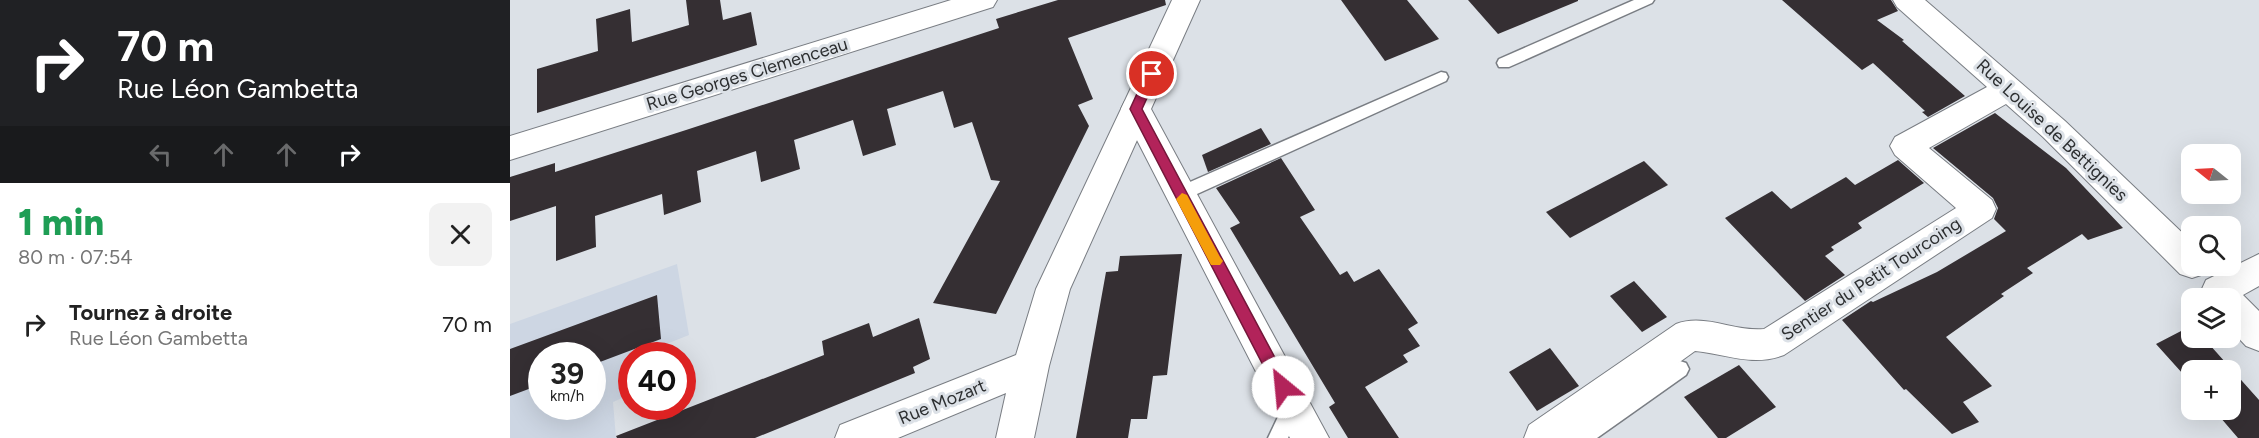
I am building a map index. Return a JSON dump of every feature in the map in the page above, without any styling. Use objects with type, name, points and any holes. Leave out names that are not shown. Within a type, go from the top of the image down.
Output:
[{"type":"street","name":"Rue Georges Clemenceau","points":[[510,148],[983,0]]},
{"type":"street","points":[[1015,438],[1031,366],[1053,289],[1186,0]]},
{"type":"street","name":"Rue Louise de Bettignies","points":[[1907,0],[2092,165],[2181,254]]},
{"type":"street","name":"Sentier du Petit Tourcoing","points":[[1542,438],[1689,335],[1703,336],[1737,345],[1756,347],[1771,344],[1980,209],[1906,146],[2008,88]]},
{"type":"street","points":[[1136,109],[1310,438]]},
{"type":"street","points":[[2236,288],[2259,269]]},
{"type":"street","name":"Rue Louise de Bettignies","points":[[2203,276],[2214,288]]},
{"type":"street","name":"Rue Louise de Bettignies","points":[[2241,316],[2259,335]]},
{"type":"street","name":"Rue Mozart","points":[[854,438],[1031,366]]},
{"type":"lane","points":[[1504,63],[1647,0]]},
{"type":"lane","points":[[1180,194],[1441,77]]},
{"type":"lane","points":[[1581,438],[1680,369]]},
{"type":"lane","points":[[1278,438],[1293,406]]},
{"type":"shaded area","points":[[677,264],[689,335],[672,342],[618,342],[618,400],[613,402],[616,438],[510,438],[510,324]]},
{"type":"building","points":[[686,0],[720,0],[723,20],[751,12],[757,45],[537,113],[537,69],[598,51],[596,19],[630,9],[632,42],[689,25]]},
{"type":"building","points":[[1058,0],[1165,0],[1166,5],[1068,38],[1093,99],[1078,105],[1089,126],[996,314],[933,303],[1000,181],[991,180],[972,122],[954,128],[943,91],[887,109],[896,145],[863,156],[853,120],[794,140],[800,169],[761,182],[756,151],[697,171],[701,202],[664,215],[662,194],[595,216],[596,247],[556,261],[556,206],[510,221],[510,177],[555,163],[555,172],[686,130],[999,28],[996,19]]},
{"type":"building","points":[[1341,0],[1407,0],[1439,39],[1385,61]]},
{"type":"building","points":[[1468,0],[1578,0],[1578,1],[1498,34]]},
{"type":"building","points":[[1782,0],[1891,0],[1898,11],[1877,20],[1904,40],[1902,41],[1965,96],[1928,117],[1922,112],[1925,111],[1873,63],[1862,70]]},
{"type":"building","points":[[1995,113],[2066,168],[2123,228],[2088,240],[2082,234],[2027,268],[2033,273],[2001,294],[2004,296],[1946,337],[1992,386],[1963,402],[1979,422],[1952,434],[1906,389],[1904,390],[1842,320],[1871,301],[1937,272],[2006,231],[1994,219],[1998,208],[1993,198],[1933,148]]},
{"type":"building","points":[[1261,128],[1271,144],[1208,172],[1202,155]]},
{"type":"building","points":[[1281,158],[1315,210],[1300,217],[1340,275],[1347,271],[1354,282],[1379,269],[1418,323],[1408,329],[1420,346],[1403,355],[1408,362],[1365,387],[1399,438],[1348,438],[1329,407],[1335,403],[1230,228],[1240,223],[1216,188]]},
{"type":"building","points":[[1898,160],[1924,183],[1858,223],[1862,228],[1831,247],[1834,250],[1825,256],[1845,275],[1805,301],[1725,218],[1772,191],[1791,209],[1846,177],[1855,185]]},
{"type":"building","points":[[1644,161],[1668,185],[1570,238],[1546,212]]},
{"type":"building","points":[[1182,254],[1167,375],[1153,376],[1147,419],[1131,419],[1128,438],[1076,438],[1106,272],[1118,271],[1120,256]]},
{"type":"building","points":[[1634,281],[1667,317],[1642,332],[1610,296]]},
{"type":"building","points":[[657,295],[661,339],[653,342],[618,342],[618,355],[606,360],[606,342],[529,342]]},
{"type":"building","points":[[919,318],[930,359],[913,367],[915,373],[755,438],[617,438],[616,436],[657,420],[696,420],[696,405],[824,355],[822,341],[869,323],[873,337]]},
{"type":"building","points":[[2181,331],[2181,348],[2213,348],[2223,360],[2181,360],[2181,372],[2156,344]]},
{"type":"building","points":[[528,342],[528,389],[510,396],[510,349]]},
{"type":"building","points":[[1550,348],[1579,386],[1537,411],[1509,372]]},
{"type":"building","points":[[1739,365],[1776,407],[1726,438],[1718,438],[1684,397]]},
{"type":"building","points":[[2241,380],[2259,400],[2259,438],[2238,438],[2223,420],[2241,420]]},
{"type":"slow traffic","points":[[1182,199],[1216,261]]},
{"type":"route","points":[[1152,74],[1136,109],[1283,387]]}]
